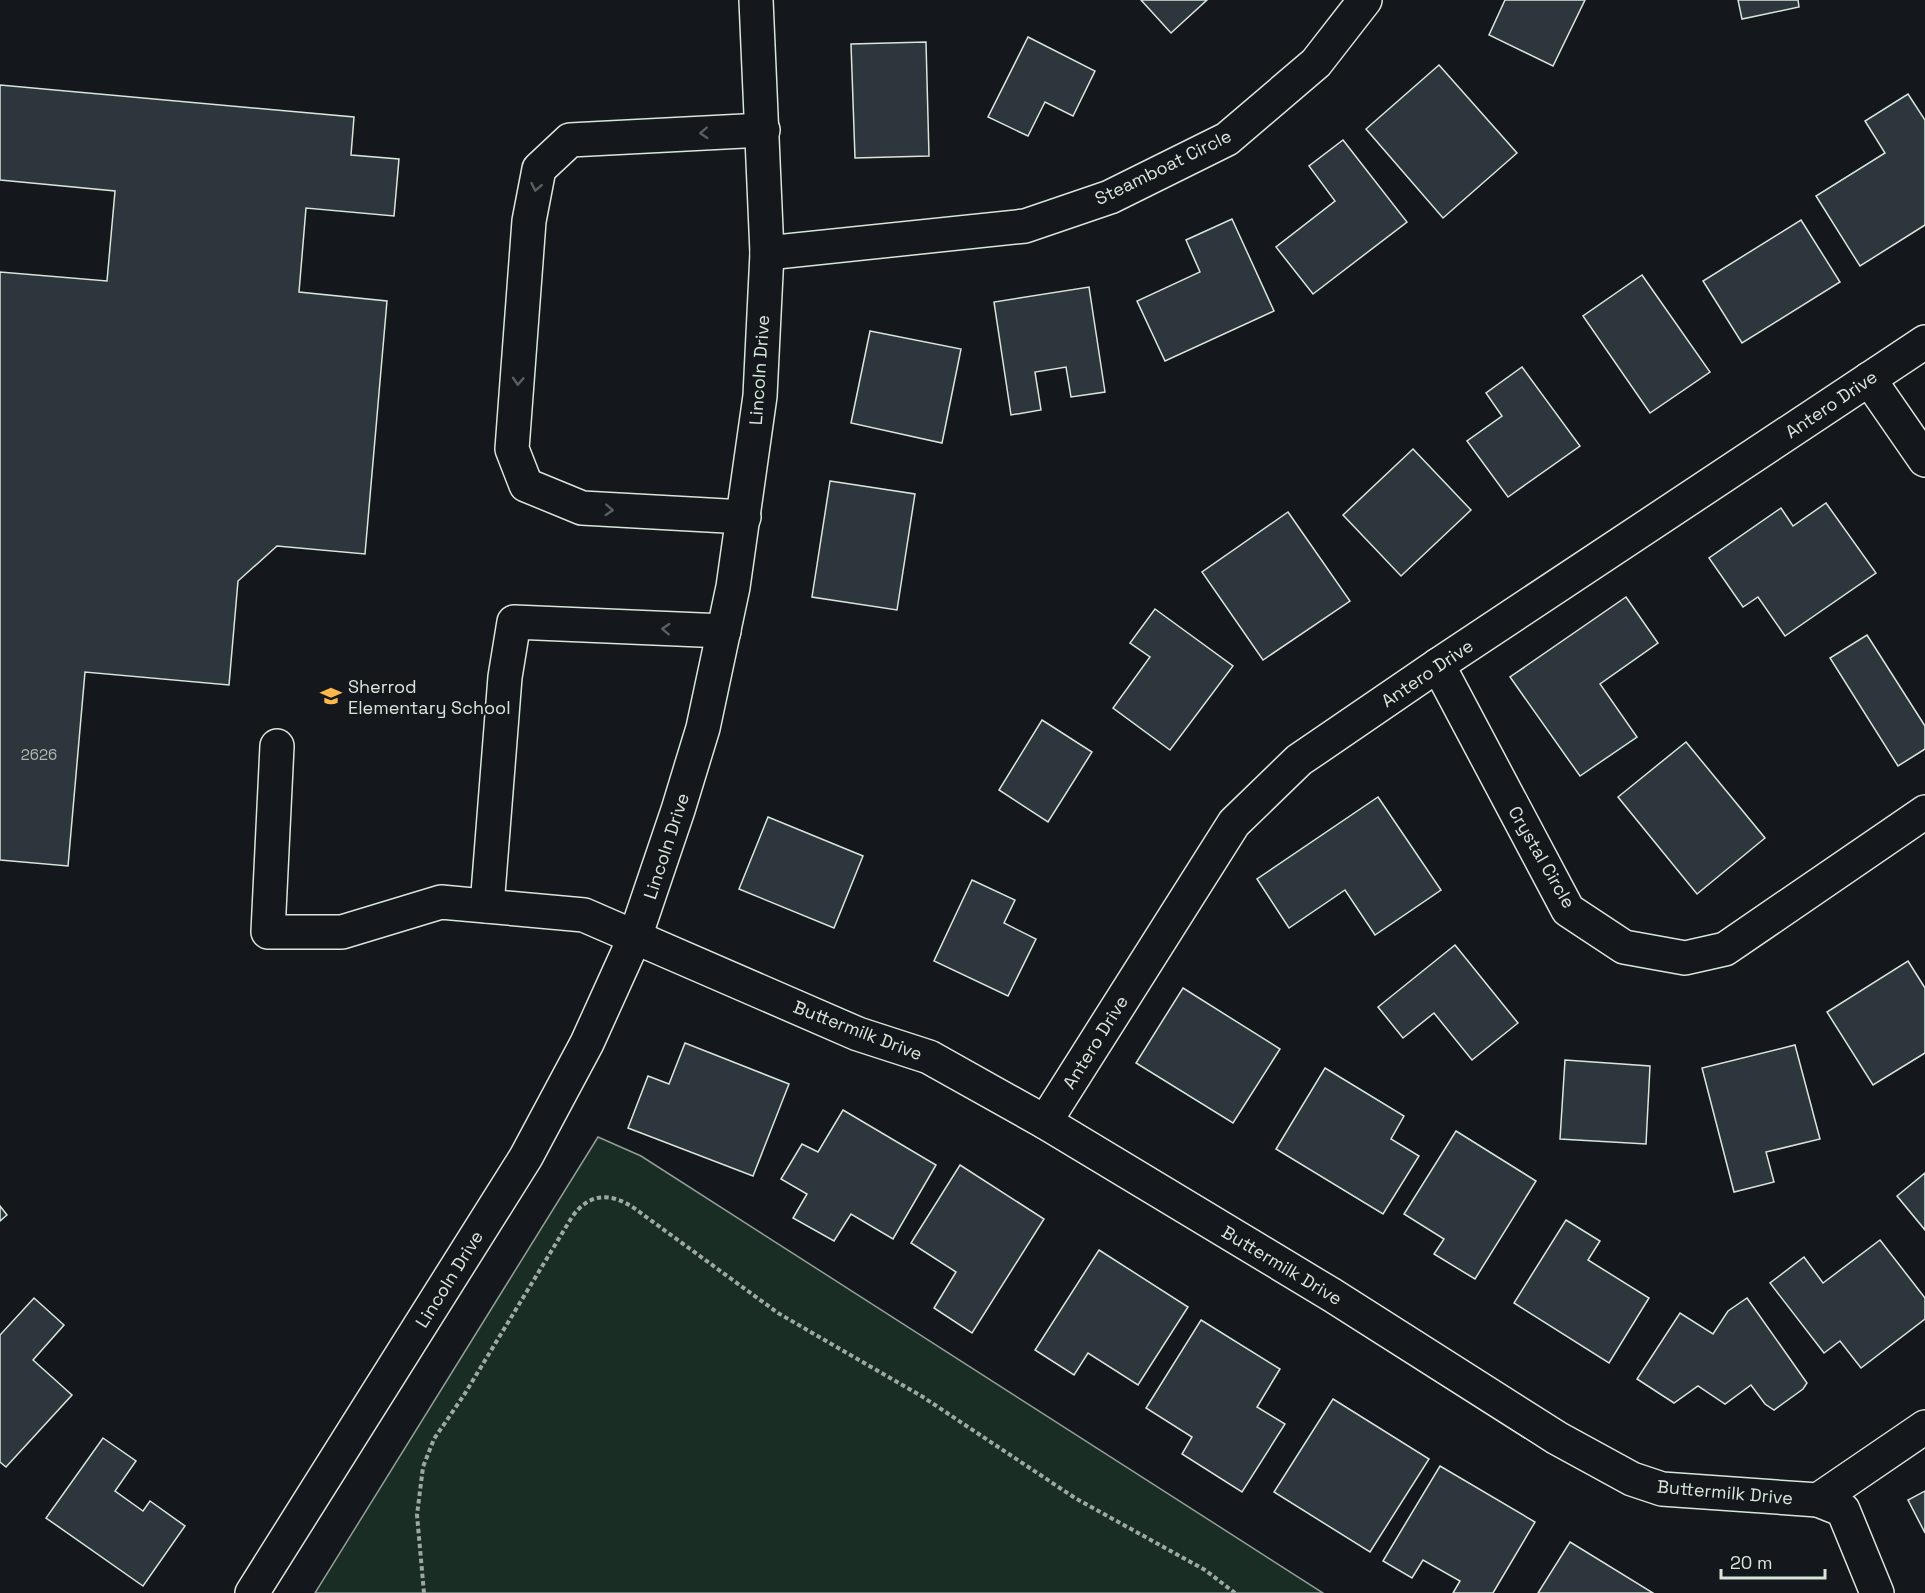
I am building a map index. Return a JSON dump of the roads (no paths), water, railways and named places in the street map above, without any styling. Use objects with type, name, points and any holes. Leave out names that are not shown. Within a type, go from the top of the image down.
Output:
[{"type":"street","name":"Lincoln Drive","points":[[252,1593],[526,1157],[587,1043],[636,937],[678,810],[703,728],[724,631],[744,517],[760,396],[767,253],[756,0]]},
{"type":"street","name":"Steamboat Circle","points":[[767,253],[1024,226],[1110,197],[1227,139],[1316,63],[1365,0]]},
{"type":"street","points":[[744,517],[582,508],[526,485],[513,449],[529,221],[539,169],[570,140],[763,130]]},
{"type":"street","name":"Antero Drive","points":[[1045,1122],[1234,823],[1299,760],[1438,664],[1925,342]]},
{"type":"street","points":[[1869,379],[1925,459]]},
{"type":"street","points":[[487,906],[505,677],[514,622],[724,631]]},
{"type":"street","name":"Crystal Circle","points":[[1438,664],[1568,910],[1624,947],[1685,958],[1725,949],[1925,812]]},
{"type":"street","name":"Buttermilk Drive","points":[[277,746],[268,932],[342,932],[441,902],[584,915],[858,1034],[929,1057],[1045,1122],[1332,1295],[1557,1437],[1632,1479],[1662,1489],[1818,1500],[1925,1427]]},
{"type":"street","points":[[1818,1500],[1843,1510],[1876,1593]]},
{"type":"place","name":"Sherrod Elementary School","points":[[331,696]]}]
